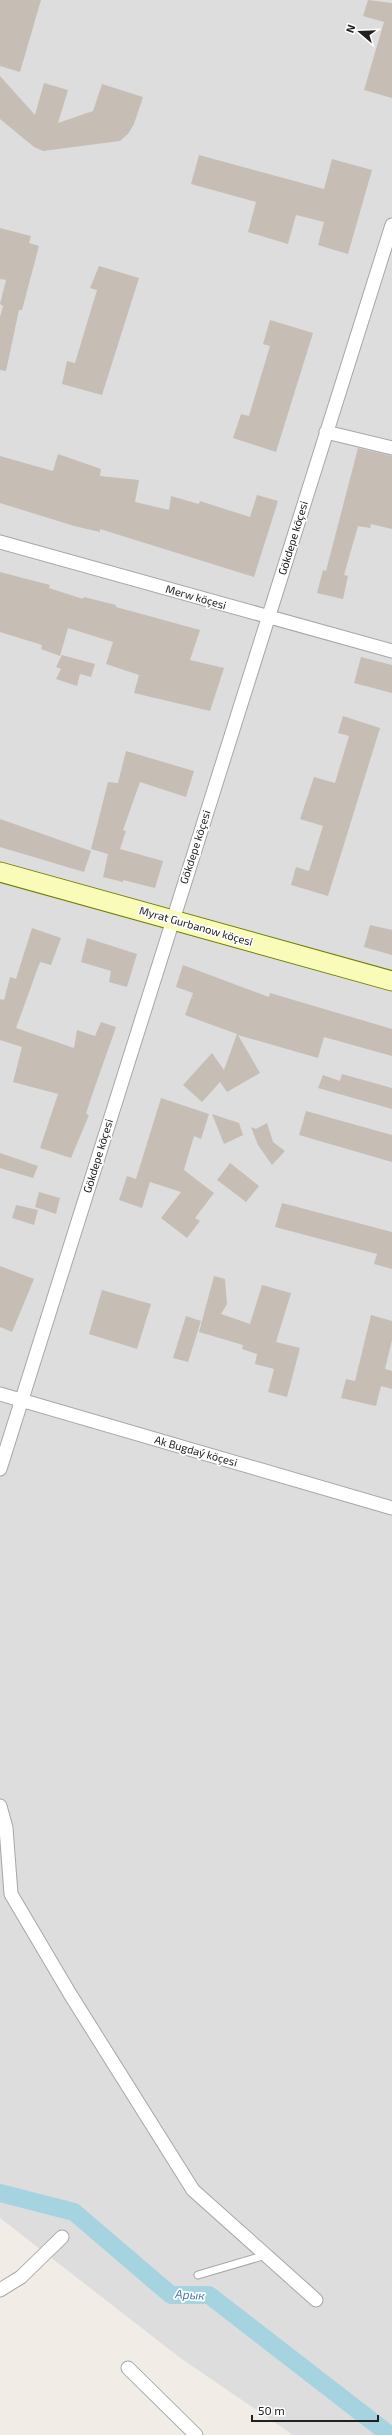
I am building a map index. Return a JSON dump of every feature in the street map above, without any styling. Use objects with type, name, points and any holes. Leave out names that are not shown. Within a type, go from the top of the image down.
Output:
[{"type":"street","name":"Gökdepe köçesi","points":[[0,1469],[172,919],[269,618],[392,225]]},
{"type":"street","points":[[326,432],[392,448]]},
{"type":"street","name":"Merw köçesi","points":[[0,542],[392,651]]},
{"type":"street","name":"Myrat Gurbanow köçesi","points":[[0,872],[392,981]]},
{"type":"street","name":"Ak Bugdaý köçesi","points":[[0,1394],[392,1508]]},
{"type":"street","points":[[0,1806],[6,1828],[12,1894],[70,1994],[193,2190],[316,2300]]},
{"type":"street","points":[[0,2290],[21,2277],[62,2237]]},
{"type":"street","points":[[128,2368],[196,2435]]},
{"type":"lane","points":[[198,2275],[266,2255]]},
{"type":"shaded area","points":[[0,0],[392,0],[392,2435],[293,2435],[179,2357],[0,2218]]},
{"type":"building","points":[[0,0],[41,0],[20,72],[0,66]]},
{"type":"building","points":[[368,0],[392,3],[392,98],[364,90],[384,22],[363,16]]},
{"type":"building","points":[[0,76],[35,115],[44,83],[68,90],[58,123],[93,111],[102,84],[143,97],[134,124],[128,134],[120,141],[43,151],[34,147],[0,119]]},
{"type":"building","points":[[199,155],[324,189],[332,159],[372,170],[348,254],[318,245],[324,222],[296,215],[288,244],[248,232],[256,202],[191,184]]},
{"type":"building","points":[[0,228],[31,236],[29,243],[39,246],[22,310],[19,310],[6,371],[0,370],[0,317],[3,306],[0,304],[6,280],[0,279]]},
{"type":"building","points":[[99,266],[139,278],[102,395],[62,384],[67,361],[75,363],[97,290],[90,288]]},
{"type":"building","points":[[270,320],[313,333],[276,452],[233,438],[241,414],[249,416],[270,346],[263,344]]},
{"type":"building","points":[[358,448],[392,456],[392,529],[371,524],[370,528],[358,526],[344,575],[348,576],[343,599],[317,593],[323,570],[326,571]]},
{"type":"building","points":[[58,454],[101,469],[100,476],[139,480],[135,502],[169,510],[171,496],[199,504],[200,501],[250,517],[257,495],[278,501],[254,577],[100,529],[100,532],[74,526],[0,503],[0,456],[53,471]]},
{"type":"building","points":[[0,572],[50,585],[49,588],[83,599],[84,597],[116,605],[116,607],[200,630],[190,660],[224,668],[210,711],[134,693],[139,675],[106,664],[113,642],[68,628],[60,656],[41,649],[42,645],[0,632]]},
{"type":"building","points":[[62,655],[95,664],[91,677],[80,674],[77,686],[56,679],[61,669],[56,667]]},
{"type":"building","points":[[361,657],[392,665],[392,693],[354,683]]},
{"type":"building","points":[[343,716],[380,728],[328,896],[291,885],[296,867],[309,871],[323,826],[300,819],[314,777],[335,783],[349,736],[338,733]]},
{"type":"building","points":[[126,751],[194,771],[186,797],[140,782],[123,830],[126,831],[120,849],[163,861],[155,888],[123,880],[123,882],[103,877],[108,854],[91,849],[108,782],[118,783]]},
{"type":"building","points":[[0,819],[91,851],[84,872],[0,847]]},
{"type":"building","points":[[370,925],[392,930],[392,955],[364,947]]},
{"type":"building","points":[[32,928],[61,938],[51,965],[40,962],[16,1028],[74,1048],[77,1030],[95,1036],[101,1022],[116,1027],[86,1114],[89,1115],[71,1158],[40,1148],[58,1094],[13,1082],[22,1047],[0,1040],[0,999],[4,1000],[10,977],[16,979]]},
{"type":"building","points":[[87,938],[137,954],[127,987],[109,982],[111,971],[81,962]]},
{"type":"building","points":[[183,965],[269,997],[270,993],[392,1029],[392,1056],[324,1037],[318,1058],[238,1035],[260,1073],[227,1092],[220,1082],[202,1102],[183,1085],[212,1053],[224,1070],[237,1034],[185,1015],[193,993],[176,987]]},
{"type":"building","points":[[342,1074],[392,1088],[392,1109],[318,1088],[323,1075],[340,1081]]},
{"type":"building","points":[[161,1098],[209,1114],[201,1139],[194,1136],[184,1170],[214,1193],[195,1218],[200,1221],[187,1238],[161,1218],[181,1192],[150,1182],[142,1208],[119,1200],[127,1176],[136,1179]]},
{"type":"building","points":[[306,1111],[392,1135],[392,1162],[299,1135]]},
{"type":"building","points":[[212,1114],[239,1123],[243,1135],[224,1144]]},
{"type":"building","points":[[267,1123],[273,1142],[285,1151],[272,1165],[258,1145],[251,1127],[256,1129]]},
{"type":"building","points":[[0,1153],[38,1166],[33,1178],[0,1168]]},
{"type":"building","points":[[230,1163],[259,1186],[246,1202],[217,1180]]},
{"type":"building","points":[[39,1192],[60,1198],[56,1214],[35,1207]]},
{"type":"building","points":[[282,1203],[392,1232],[392,1269],[374,1264],[377,1254],[275,1227]]},
{"type":"building","points":[[16,1205],[38,1210],[34,1225],[12,1218]]},
{"type":"building","points":[[0,1266],[34,1279],[12,1332],[0,1327]]},
{"type":"building","points":[[214,1276],[225,1279],[227,1304],[221,1314],[250,1324],[262,1285],[291,1293],[276,1342],[300,1348],[287,1397],[268,1392],[274,1369],[255,1364],[257,1354],[242,1349],[243,1345],[199,1332]]},
{"type":"building","points":[[102,1290],[151,1304],[137,1349],[89,1334]]},
{"type":"building","points":[[371,1315],[392,1321],[392,1340],[385,1369],[392,1371],[392,1389],[381,1386],[376,1406],[341,1398],[346,1379],[355,1381]]},
{"type":"building","points":[[186,1316],[201,1321],[188,1362],[173,1358]]},
{"type":"waterway","name":"Арык","points":[[0,2193],[74,2212],[171,2295],[209,2295],[390,2435]]}]
